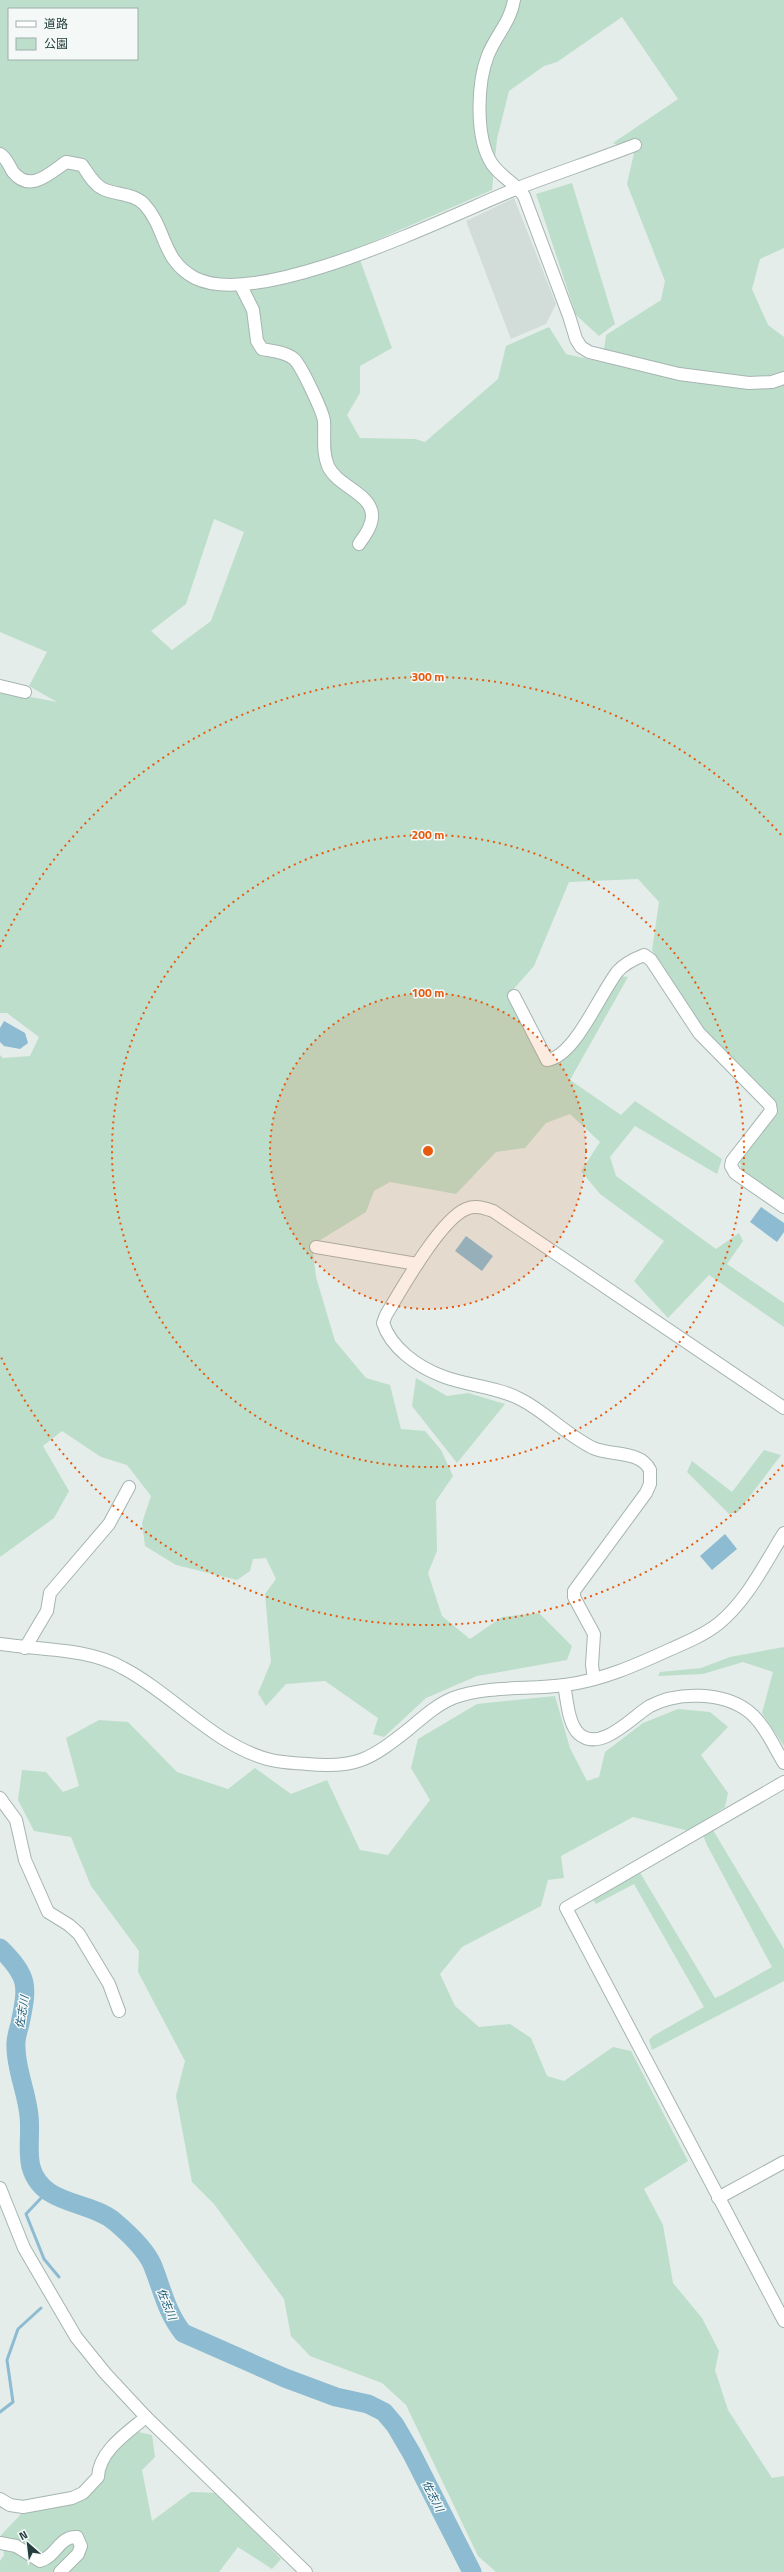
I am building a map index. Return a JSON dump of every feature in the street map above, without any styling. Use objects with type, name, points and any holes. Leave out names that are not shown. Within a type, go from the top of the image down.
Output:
[{"type":"street","points":[[514,0],[509,20],[489,54],[481,84],[482,138],[484,149],[493,165],[509,182],[519,188],[524,196],[569,316],[576,339],[581,347],[589,352],[679,374],[749,383],[772,382],[784,378]]},
{"type":"street","points":[[0,154],[19,178],[26,182],[34,183],[66,162],[82,165],[96,184],[103,189],[132,196],[143,203],[152,214],[166,250],[181,270],[197,279],[219,286],[241,286],[269,281],[319,268],[519,188],[635,145]]},
{"type":"street","points":[[241,286],[253,310],[259,345],[262,349],[284,354],[294,359],[321,410],[324,451],[329,468],[339,480],[368,503],[372,513],[372,523],[359,544]]},
{"type":"street","points":[[0,686],[25,692]]},
{"type":"street","points":[[514,996],[547,1060],[556,1059],[571,1043],[618,971],[630,960],[644,955],[651,960],[699,1033],[770,1105],[771,1111],[732,1161],[731,1166],[735,1173],[784,1207]]},
{"type":"street","points":[[594,1679],[592,1665],[594,1634],[574,1597],[574,1591],[646,1493],[650,1484],[650,1470],[640,1459],[594,1448],[565,1431],[537,1408],[509,1393],[442,1376],[418,1363],[393,1344],[383,1323],[386,1314],[417,1264],[450,1221],[466,1209],[480,1207],[493,1211],[784,1408]]},
{"type":"street","points":[[316,1247],[417,1264]]},
{"type":"street","points":[[25,1648],[47,1611],[50,1593],[110,1524],[129,1487]]},
{"type":"street","points":[[0,1644],[89,1656],[107,1660],[148,1683],[236,1747],[254,1756],[274,1761],[332,1767],[352,1764],[368,1758],[387,1747],[432,1710],[453,1698],[486,1692],[564,1685],[618,1673],[700,1636],[719,1624],[739,1602],[784,1533]]},
{"type":"street","points":[[564,1685],[573,1724],[578,1734],[585,1738],[602,1738],[618,1730],[650,1706],[672,1698],[706,1696],[728,1700],[749,1711],[764,1730],[784,1763]]},
{"type":"street","points":[[784,1782],[566,1908],[784,2321]]},
{"type":"street","points":[[0,1798],[16,1820],[25,1860],[48,1912],[69,1925],[79,1934],[109,1984],[118,2011]]},
{"type":"street","points":[[718,2198],[784,2162]]},
{"type":"street","points":[[0,2188],[24,2248],[76,2337],[105,2373],[146,2417],[306,2572]]},
{"type":"street","points":[[0,2499],[10,2505],[23,2507],[72,2498],[83,2493],[98,2477],[99,2466],[118,2439],[146,2417]]},
{"type":"street","points":[[0,2543],[16,2546],[40,2561],[48,2559],[61,2542],[70,2537],[77,2537],[81,2546],[78,2554],[60,2572]]},
{"type":"shaded area","points":[[514,198],[556,304],[546,324],[511,339],[466,221]]},
{"type":"green space","points":[[0,0],[784,0],[784,248],[760,259],[752,289],[768,325],[784,337],[784,1199],[741,1169],[740,1162],[776,1107],[704,1030],[652,950],[659,902],[638,879],[569,882],[534,966],[510,993],[540,1059],[567,1057],[619,976],[628,977],[570,1080],[621,1115],[635,1101],[722,1159],[717,1174],[635,1126],[610,1157],[616,1176],[716,1249],[739,1233],[743,1241],[727,1264],[784,1303],[784,1327],[709,1275],[668,1318],[634,1281],[664,1241],[600,1194],[581,1171],[600,1142],[570,1114],[546,1123],[525,1148],[496,1152],[456,1194],[390,1182],[374,1191],[366,1212],[312,1245],[316,1277],[335,1341],[366,1378],[390,1385],[401,1429],[425,1431],[441,1450],[453,1476],[436,1501],[437,1551],[428,1573],[442,1616],[470,1639],[502,1617],[539,1613],[572,1646],[567,1660],[477,1676],[426,1698],[384,1737],[373,1734],[378,1718],[325,1681],[286,1684],[266,1706],[258,1693],[271,1662],[265,1594],[276,1579],[266,1558],[253,1559],[250,1571],[237,1580],[176,1565],[145,1546],[142,1523],[151,1496],[127,1465],[101,1457],[62,1431],[43,1446],[69,1491],[54,1518],[0,1557],[0,1055],[3,1058],[30,1056],[39,1037],[7,1013],[0,1013],[0,691],[57,702],[29,686],[47,652],[0,632]],"holes":[[[622,17],[678,99],[613,143],[634,153],[627,184],[665,281],[661,300],[606,335],[604,349],[677,379],[566,354],[549,327],[506,346],[498,379],[425,442],[415,439],[360,438],[347,415],[360,393],[360,366],[392,348],[356,249],[492,190],[497,139],[509,91],[544,66],[557,62]],[[214,519],[244,532],[211,621],[172,650],[151,631],[186,604]]]},
{"type":"green space","points":[[572,183],[615,324],[599,336],[576,315],[536,194]]},
{"type":"green space","points":[[416,1378],[447,1396],[468,1393],[505,1404],[457,1463],[412,1406]]},
{"type":"green space","points":[[764,1450],[781,1455],[738,1512],[729,1514],[687,1472],[692,1461],[732,1492]]},
{"type":"green space","points":[[784,1647],[784,1746],[762,1713],[773,1672],[743,1662],[703,1674],[658,1676],[660,1672],[701,1668],[730,1657]]},
{"type":"green space","points":[[555,1696],[570,1748],[587,1781],[599,1777],[605,1752],[643,1723],[678,1709],[710,1712],[728,1727],[701,1755],[728,1793],[725,1807],[689,1831],[633,1817],[561,1856],[564,1878],[548,1880],[541,1906],[462,1947],[440,1974],[455,2006],[479,2027],[510,2024],[531,2038],[547,2076],[564,2081],[613,2047],[631,2051],[688,2161],[644,2189],[663,2225],[673,2283],[702,2318],[719,2351],[715,2370],[728,2410],[772,2478],[784,2476],[784,2572],[496,2572],[478,2556],[406,2405],[382,2383],[310,2356],[291,2336],[284,2299],[214,2204],[192,2182],[176,2096],[185,2061],[138,1972],[139,1951],[91,1886],[71,1837],[34,1831],[18,1800],[22,1770],[46,1772],[63,1792],[79,1786],[66,1738],[99,1720],[128,1722],[177,1772],[228,1789],[255,1768],[291,1794],[327,1780],[360,1850],[388,1855],[430,1800],[411,1768],[418,1739],[477,1704]]},
{"type":"green space","points":[[713,1830],[784,1949],[784,1981],[652,2050],[649,2040],[653,2036],[704,2007],[634,1884],[596,1904],[591,1897],[639,1871],[715,1998],[722,1995],[772,1967],[707,1845],[703,1835]]},
{"type":"green space","points":[[134,2431],[152,2435],[155,2457],[142,2470],[152,2521],[191,2492],[218,2493],[281,2559],[272,2569],[238,2547],[219,2572],[0,2572],[0,2561],[4,2555],[1,2535],[24,2511],[78,2502],[103,2466]]},
{"type":"water","points":[[4,1021],[25,1033],[28,1043],[20,1049],[4,1046],[0,1042],[0,1028]]},
{"type":"water","points":[[761,1207],[784,1223],[784,1232],[777,1242],[750,1222]]},
{"type":"water","points":[[466,1236],[493,1256],[482,1271],[455,1251]]},
{"type":"water","points":[[725,1534],[737,1549],[712,1570],[700,1556]]},
{"type":"waterway","name":"佐志川","points":[[0,1948],[10,1958],[24,1982],[24,2000],[16,2038],[16,2056],[28,2107],[31,2167],[37,2180],[45,2189],[55,2196],[103,2214],[114,2221],[135,2241],[149,2258],[172,2317],[183,2333],[285,2378],[336,2397],[368,2404],[384,2412],[395,2425],[412,2454],[472,2572]]},
{"type":"waterway","points":[[45,2190],[43,2196],[26,2214],[44,2259],[59,2277]]},
{"type":"waterway","points":[[0,2412],[13,2402],[7,2360],[18,2329],[41,2308]]}]
